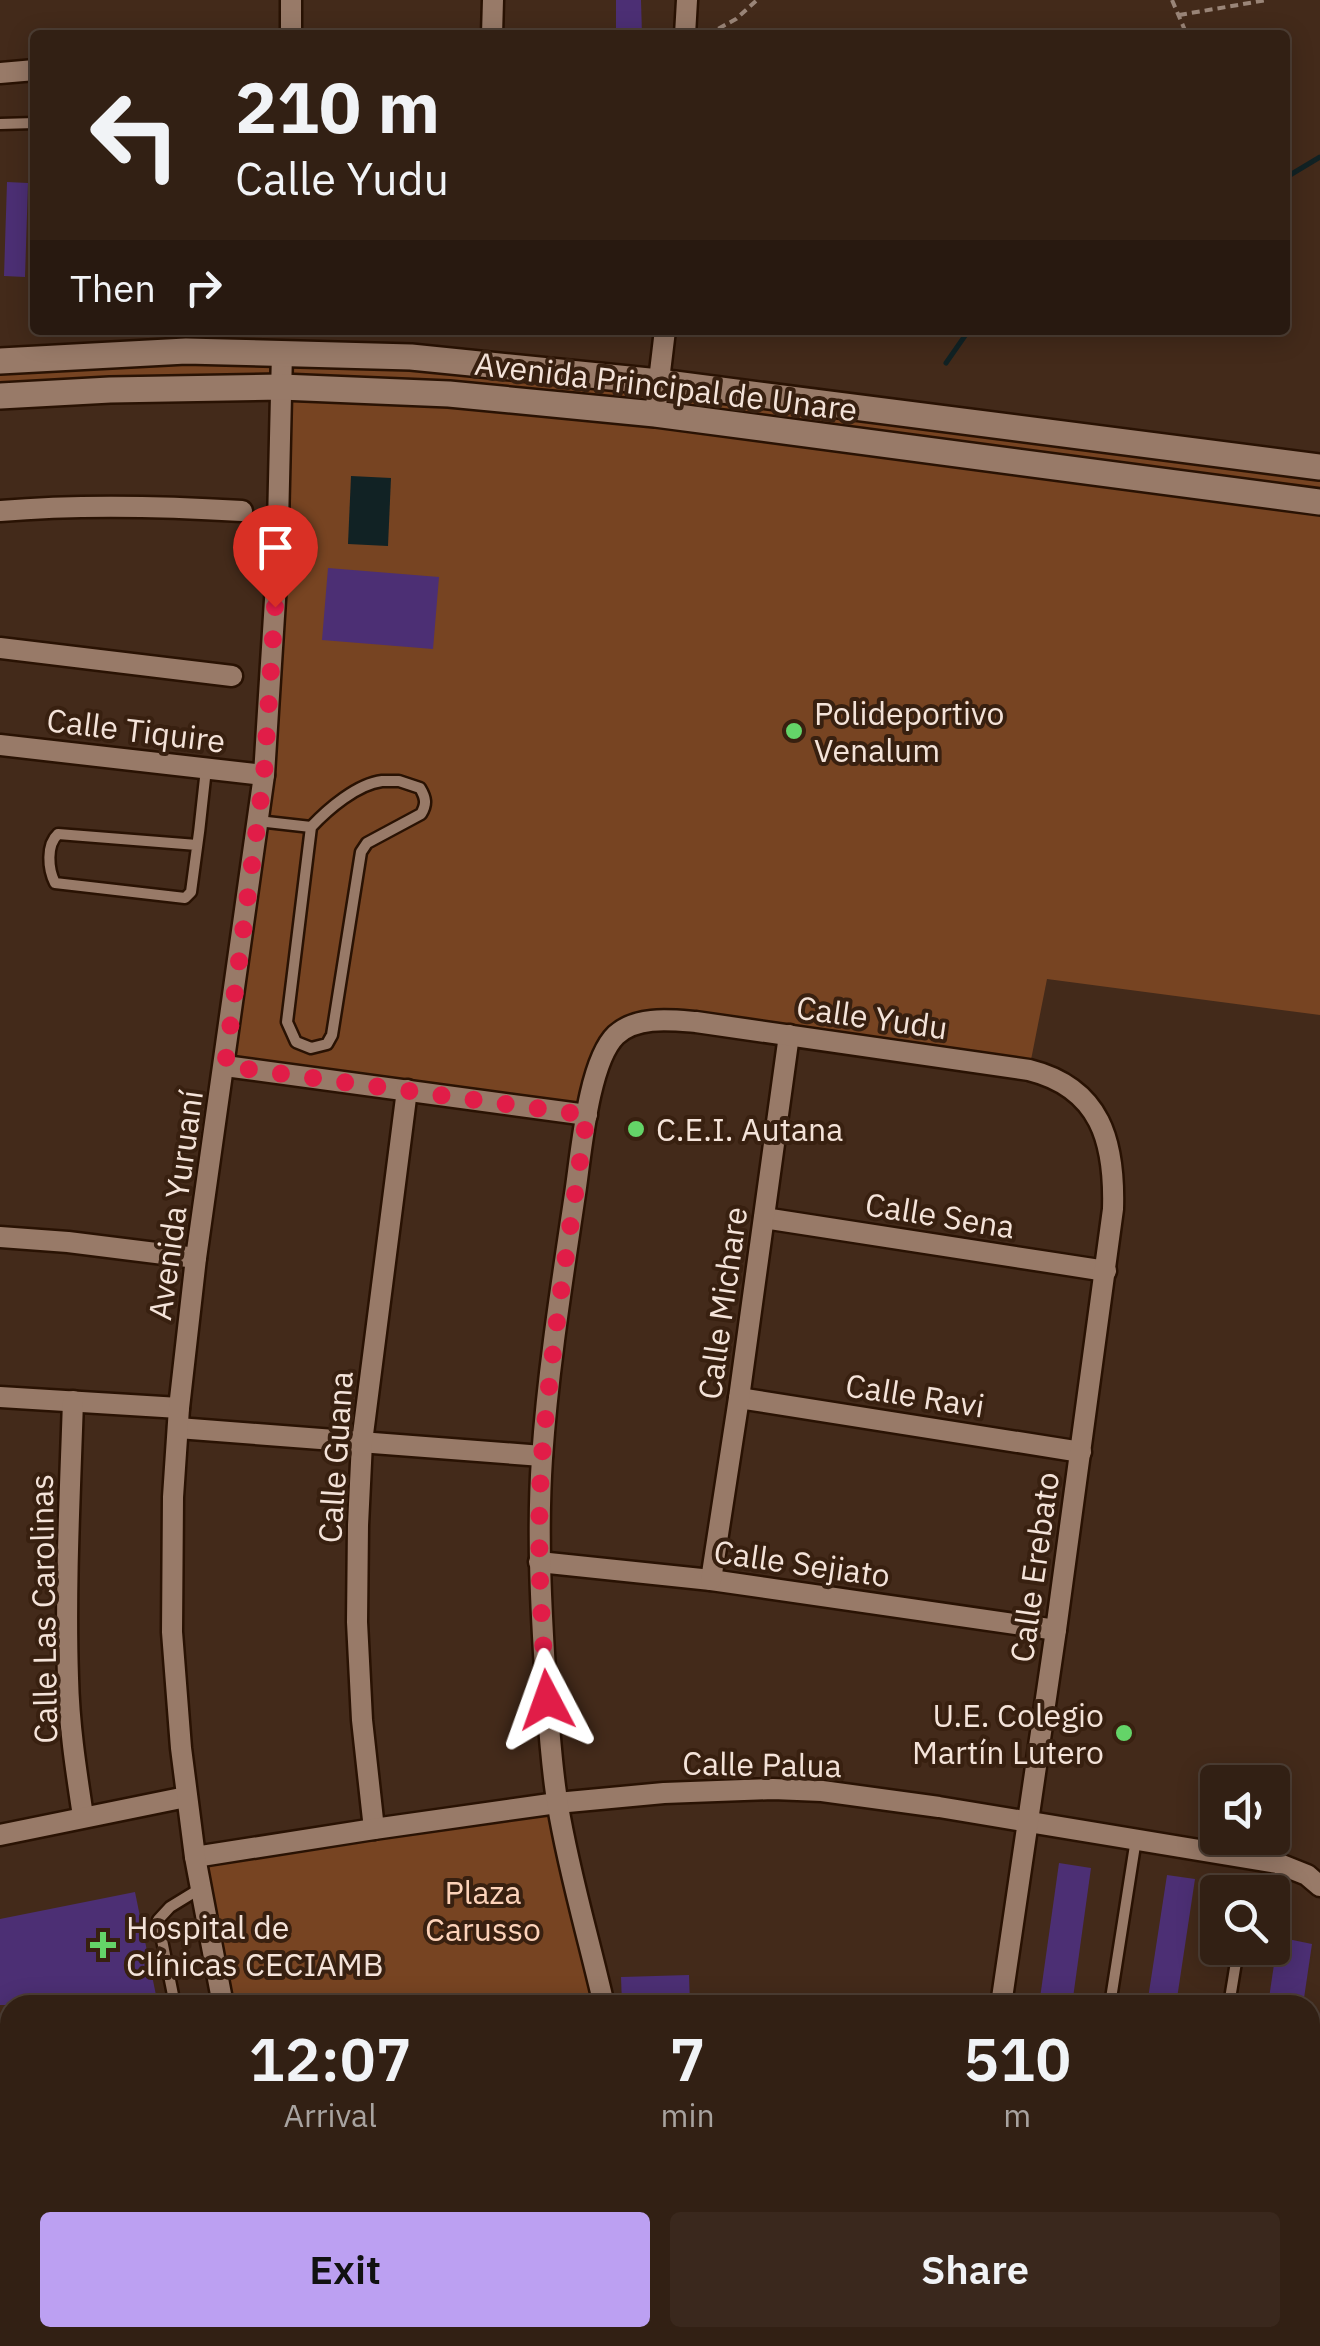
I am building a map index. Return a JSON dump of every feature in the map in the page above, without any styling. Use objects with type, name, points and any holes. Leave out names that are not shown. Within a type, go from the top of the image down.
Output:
[{"type":"street","points":[[290,0],[291,30]]},
{"type":"street","points":[[492,30],[493,0]]},
{"type":"street","points":[[685,30],[686,0]]},
{"type":"street","points":[[0,73],[30,70]]},
{"type":"street","points":[[655,414],[665,335]]},
{"type":"street","name":"Avenida Principal de Unare","points":[[0,361],[186,351],[411,358],[659,382],[1320,467]]},
{"type":"street","name":"Avenida Yuruaní","points":[[222,1995],[186,1797],[172,1632],[172,1533],[178,1418],[196,1258],[264,775],[277,568],[282,352]]},
{"type":"street","name":"Avenida Principal de Unare","points":[[0,396],[149,388],[281,387],[450,394],[655,414],[1320,502]]},
{"type":"street","points":[[0,511],[134,506],[242,512]]},
{"type":"street","points":[[0,648],[232,676]]},
{"type":"street","name":"Calle Tiquire","points":[[0,745],[264,775]]},
{"type":"street","name":"Calle Yudu","points":[[587,1115],[607,1046],[620,1032],[639,1023],[666,1020],[1029,1070],[1070,1086],[1086,1102],[1107,1137]]},
{"type":"street","name":"Calle Michare","points":[[710,1580],[789,1035]]},
{"type":"street","points":[[225,1066],[587,1115],[542,1456],[539,1562],[557,1803],[602,1995]]},
{"type":"street","name":"Calle Guana","points":[[374,1829],[362,1720],[357,1622],[362,1442],[407,1090]]},
{"type":"street","name":"Calle Erebato","points":[[1001,1995],[1114,1209],[1107,1137]]},
{"type":"street","name":"Calle Sena","points":[[764,1218],[1106,1270]]},
{"type":"street","points":[[0,1238],[196,1258]]},
{"type":"street","points":[[0,1397],[74,1400],[362,1442],[542,1456]]},
{"type":"street","name":"Calle Ravi","points":[[739,1398],[1081,1452]]},
{"type":"street","name":"Calle Las Carolinas","points":[[74,1400],[68,1682],[83,1816]]},
{"type":"street","name":"Calle Sejiato","points":[[539,1562],[710,1580],[1056,1630]]},
{"type":"street","name":"Calle Palua","points":[[195,1857],[557,1803],[664,1793],[772,1789],[857,1795],[1277,1863],[1307,1874],[1320,1886]]},
{"type":"street","points":[[0,1835],[186,1797]]},
{"type":"lane","points":[[0,124],[30,123]]},
{"type":"lane","points":[[198,844],[58,834],[51,842],[50,870],[55,883],[184,898],[191,892],[198,844],[206,768]]},
{"type":"lane","points":[[258,821],[311,827],[370,782],[399,781],[420,788],[425,798],[421,814],[368,843],[360,852],[332,1036],[327,1044],[311,1048],[296,1042],[287,1022],[311,827]]},
{"type":"lane","points":[[1112,1995],[1136,1840]]},
{"type":"lane","points":[[173,1995],[158,1920],[170,1906],[201,1888]]},
{"type":"lane","points":[[1231,1995],[1236,1965]]},
{"type":"path","points":[[716,30],[757,0]]},
{"type":"path","points":[[1172,0],[1184,30]]},
{"type":"path","points":[[1179,15],[1267,0]]},
{"type":"green space","name":"Polideportivo Venalum","points":[[304,353],[1320,467],[1320,1015],[1047,979],[1029,1070],[696,1022],[620,1032],[587,1115],[225,1066],[265,775],[281,387],[0,396],[0,361]]},
{"type":"green space","name":"Plaza Carusso","points":[[557,1803],[602,1995],[221,1995],[195,1857]]},
{"type":"shaded area","points":[[351,476],[391,478],[388,546],[348,544]]},
{"type":"building","points":[[616,0],[641,0],[642,30],[616,30]]},
{"type":"building","points":[[7,182],[28,183],[25,277],[4,276]]},
{"type":"building","points":[[328,568],[439,577],[433,649],[322,640]]},
{"type":"building","points":[[1059,1863],[1091,1868],[1073,1995],[1040,1995]]},
{"type":"building","points":[[1167,1875],[1195,1879],[1178,1995],[1149,1995]]},
{"type":"building","name":"Hospital de Clínicas CECIAMB","points":[[135,1892],[156,1995],[0,1995],[0,1919]]},
{"type":"building","points":[[1290,1939],[1312,1944],[1304,1995],[1269,1995],[1274,1965],[1290,1965]]},
{"type":"building","points":[[689,1975],[690,1995],[622,1995],[621,1977]]},
{"type":"waterway","points":[[1290,175],[1320,157]]},
{"type":"waterway","points":[[946,363],[966,335]]},
{"type":"place","name":"Polideportivo Venalum","points":[[794,731]]},
{"type":"place","name":"C.E.I. Autana","points":[[636,1129]]},
{"type":"place","name":"U.E. Colegio Martín Lutero","points":[[1124,1733]]},
{"type":"place","name":"Hospital de Clínicas CECIAMB","points":[[103,1945]]},
{"type":"route","points":[[275,607],[264,775],[225,1066],[587,1115],[542,1456],[539,1562],[547,1700]]}]
